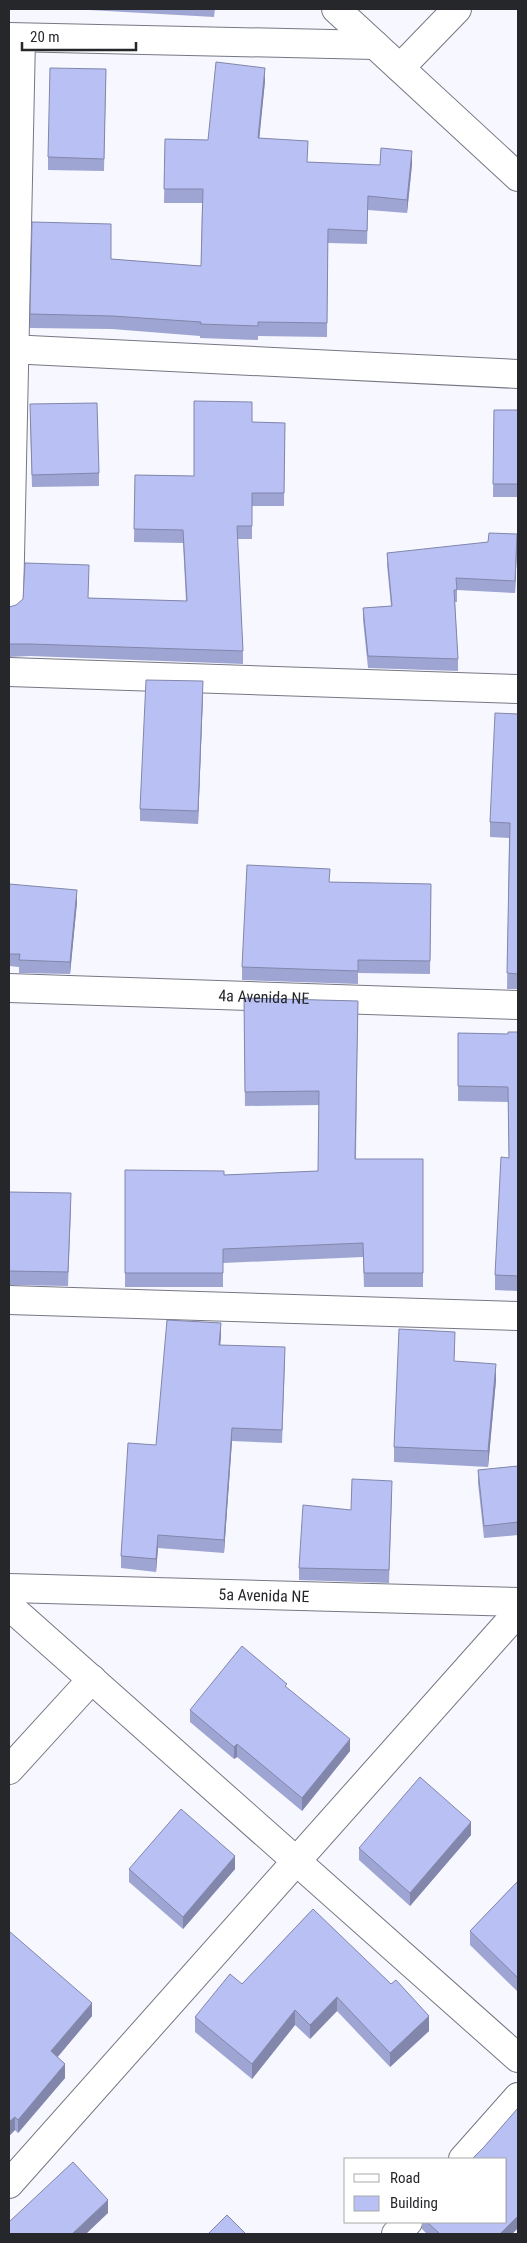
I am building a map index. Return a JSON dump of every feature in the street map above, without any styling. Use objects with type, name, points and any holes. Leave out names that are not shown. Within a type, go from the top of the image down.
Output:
[{"type":"street","points":[[336,9],[518,177]]},
{"type":"street","points":[[400,68],[457,9]]},
{"type":"street","points":[[9,604],[15,37],[375,45]]},
{"type":"street","points":[[11,349],[518,374]]},
{"type":"street","points":[[9,672],[518,688]]},
{"type":"street","name":"4a Avenida NE","points":[[9,988],[518,1005]]},
{"type":"street","points":[[9,1300],[518,1316]]},
{"type":"street","name":"5a Avenida NE","points":[[9,1588],[518,1602]]},
{"type":"street","points":[[9,1606],[518,2058]]},
{"type":"street","points":[[9,2184],[518,1612]]},
{"type":"street","points":[[9,1770],[92,1679]]},
{"type":"street","points":[[464,2158],[518,2096]]},
{"type":"street","points":[[396,2234],[407,2223]]},
{"type":"building","points":[[216,62],[265,68],[258,138],[308,141],[307,162],[380,165],[381,148],[412,151],[407,200],[368,196],[367,231],[328,229],[327,323],[258,322],[258,326],[200,324],[201,322],[112,316],[30,314],[32,222],[111,224],[111,259],[201,266],[203,189],[164,189],[165,139],[208,140]]},
{"type":"building","points":[[50,68],[106,69],[104,159],[48,157]]},
{"type":"building","points":[[194,401],[252,402],[252,422],[285,423],[284,493],[252,493],[252,526],[237,526],[243,651],[9,644],[9,607],[16,605],[23,599],[25,563],[89,565],[88,598],[187,601],[183,530],[134,529],[135,475],[194,476]]},
{"type":"building","points":[[97,403],[99,473],[32,475],[30,404]]},
{"type":"building","points":[[494,410],[518,410],[518,484],[493,484]]},
{"type":"building","points":[[489,533],[517,534],[515,581],[456,578],[457,590],[454,590],[458,659],[368,656],[363,608],[392,606],[387,553],[488,542]]},
{"type":"building","points":[[146,680],[203,681],[198,811],[140,809]]},
{"type":"building","points":[[495,713],[518,714],[518,974],[507,973],[510,823],[490,822]]},
{"type":"building","points":[[247,865],[330,869],[329,882],[431,884],[430,961],[358,960],[358,971],[242,967]]},
{"type":"building","points":[[9,884],[77,890],[70,962],[19,960],[20,954],[9,954]]},
{"type":"building","points":[[244,998],[358,1001],[355,1159],[423,1159],[423,1273],[364,1273],[363,1243],[223,1249],[223,1273],[125,1273],[125,1170],[224,1171],[224,1175],[318,1171],[319,1091],[245,1092]]},
{"type":"building","points":[[508,1032],[518,1032],[518,1276],[495,1275],[501,1157],[509,1158],[508,1087],[458,1086],[458,1033],[508,1034]]},
{"type":"building","points":[[9,1192],[71,1193],[68,1272],[9,1271]]},
{"type":"building","points":[[167,1320],[221,1323],[219,1345],[285,1347],[282,1430],[232,1428],[224,1540],[158,1535],[156,1559],[121,1556],[128,1443],[156,1445]]},
{"type":"building","points":[[399,1329],[455,1332],[454,1361],[496,1364],[488,1451],[394,1447]]},
{"type":"building","points":[[518,1466],[518,1522],[484,1526],[478,1470]]},
{"type":"building","points":[[352,1479],[392,1481],[389,1570],[299,1568],[303,1505],[351,1510]]},
{"type":"building","points":[[242,1646],[287,1684],[285,1686],[350,1739],[302,1798],[237,1744],[234,1747],[190,1710]]},
{"type":"building","points":[[420,1777],[471,1822],[410,1893],[359,1848]]},
{"type":"building","points":[[181,1809],[235,1856],[183,1917],[129,1869]]},
{"type":"building","points":[[518,1881],[518,1978],[470,1931]]},
{"type":"building","points":[[313,1909],[391,1984],[396,1980],[429,2016],[390,2053],[337,1997],[310,2025],[295,2010],[252,2064],[195,2017],[230,1974],[242,1984]]},
{"type":"building","points":[[9,1931],[92,2003],[51,2051],[65,2064],[18,2120],[15,2117],[9,2122]]},
{"type":"building","points":[[518,2108],[518,2216],[500,2234],[440,2234],[428,2223],[507,2223],[507,2158],[473,2158]]},
{"type":"building","points":[[73,2162],[108,2200],[72,2234],[9,2234],[9,2222]]},
{"type":"building","points":[[227,2215],[246,2234],[208,2234]]}]
